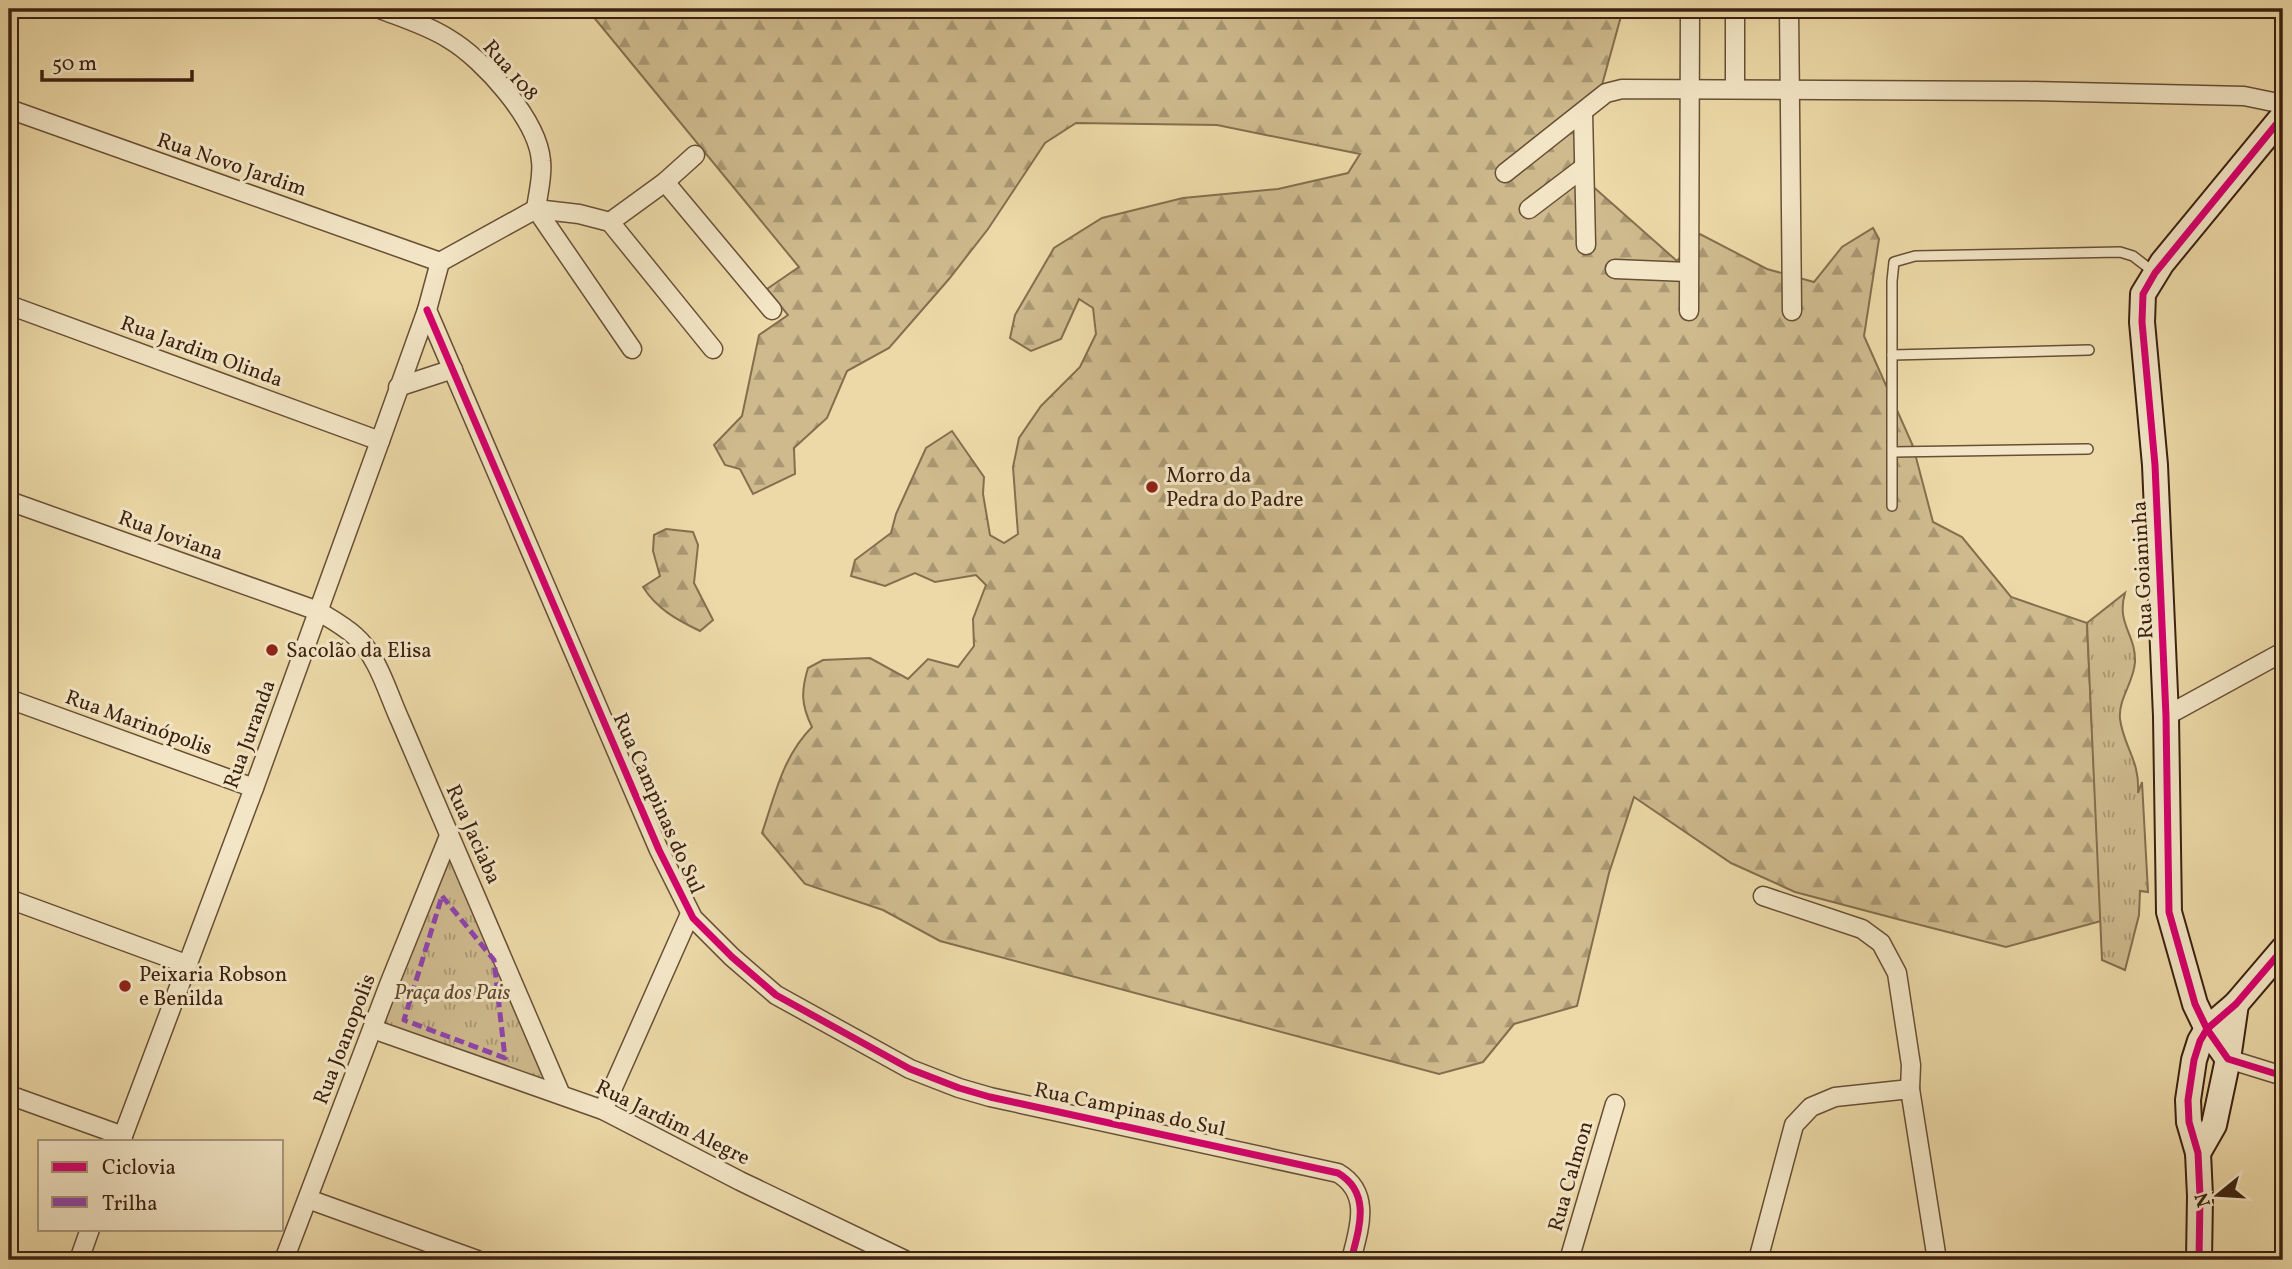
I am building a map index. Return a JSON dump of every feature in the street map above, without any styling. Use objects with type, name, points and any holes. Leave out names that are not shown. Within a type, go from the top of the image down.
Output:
[{"type":"street","name":"Rua 108","points":[[380,9],[448,38],[473,56],[490,74],[531,129],[539,149],[542,163],[536,209]]},
{"type":"street","points":[[1689,311],[1690,9]]},
{"type":"street","points":[[1735,9],[1735,89]]},
{"type":"street","points":[[1789,9],[1792,311]]},
{"type":"street","points":[[1505,173],[1606,93],[1622,89],[2244,96],[2283,104]]},
{"type":"street","name":"Rua Novo Jardim","points":[[9,109],[440,261]]},
{"type":"street","points":[[1583,112],[1586,245]]},
{"type":"street","name":"Rua Goianinha","points":[[2228,1059],[2207,1029],[2188,983],[2169,912],[2166,716],[2155,465],[2142,322],[2143,294],[2155,272],[2283,116]]},
{"type":"street","points":[[610,222],[665,182],[695,155]]},
{"type":"street","points":[[1529,209],[1583,168]]},
{"type":"street","points":[[665,182],[772,310]]},
{"type":"street","points":[[536,209],[632,349]]},
{"type":"street","points":[[440,261],[536,209],[579,214],[610,222],[713,349]]},
{"type":"street","name":"Rua Juranda","points":[[122,1139],[254,788],[380,441],[427,310],[440,261]]},
{"type":"street","points":[[1615,270],[1688,272]]},
{"type":"street","name":"Rua Jardim Olinda","points":[[9,304],[380,441]]},
{"type":"street","name":"Rua Campinas do Sul","points":[[427,310],[632,787],[690,914],[732,957],[776,995],[910,1069],[990,1097],[1338,1173],[1350,1183],[1360,1201],[1359,1225],[1351,1260]]},
{"type":"street","points":[[398,387],[453,369]]},
{"type":"street","name":"Rua Joviana","points":[[9,500],[318,611]]},
{"type":"street","name":"Rua Jaciaba","points":[[318,611],[358,638],[374,663],[561,1095]]},
{"type":"street","points":[[2166,716],[2283,652]]},
{"type":"street","name":"Rua Marinópolis","points":[[9,699],[254,788]]},
{"type":"street","name":"Rua Joanopolis","points":[[284,1260],[449,836]]},
{"type":"street","points":[[1763,896],[1862,929],[1881,943],[1897,973],[1910,1065],[1910,1089],[1937,1260]]},
{"type":"street","points":[[9,898],[186,964]]},
{"type":"street","points":[[603,1110],[690,914]]},
{"type":"street","points":[[2199,1260],[2198,1153],[2189,1122],[2188,1100],[2194,1060],[2207,1029],[2236,1004],[2283,949]]},
{"type":"street","points":[[2198,1153],[2214,1125],[2236,1004]]},
{"type":"street","name":"Rua Jardim Alegre","points":[[373,1029],[603,1110],[740,1181],[905,1260]]},
{"type":"street","points":[[2228,1059],[2283,1076]]},
{"type":"street","points":[[1758,1260],[1794,1125],[1811,1107],[1835,1097],[1910,1089]]},
{"type":"street","points":[[9,1095],[122,1139]]},
{"type":"street","name":"Rua Calmon","points":[[1569,1260],[1615,1104]]},
{"type":"street","points":[[308,1199],[477,1260]]},
{"type":"street","points":[[79,1260],[90,1230]]},
{"type":"lane","points":[[1892,506],[1894,262],[1904,258],[2120,252],[2133,256],[2155,272]]},
{"type":"lane","points":[[1892,355],[2089,350]]},
{"type":"lane","points":[[1893,452],[2088,449]]},
{"type":"green space","points":[[587,9],[1623,9],[1597,103],[1572,168],[1677,261],[1700,234],[1767,269],[1814,282],[1842,247],[1873,228],[1879,239],[1864,336],[1913,446],[1933,522],[1962,537],[2011,597],[2087,623],[2101,921],[2006,947],[1795,892],[1731,863],[1634,797],[1609,873],[1577,1006],[1514,1024],[1483,1062],[1439,1074],[940,941],[883,910],[805,884],[762,833],[787,763],[812,727],[803,698],[808,668],[823,660],[870,658],[908,679],[928,659],[958,667],[974,646],[973,619],[986,585],[976,575],[935,582],[915,573],[885,586],[851,576],[855,560],[891,533],[896,514],[926,448],[952,431],[984,477],[983,494],[990,535],[1004,543],[1018,534],[1013,467],[1019,438],[1041,406],[1080,367],[1096,334],[1093,308],[1079,299],[1061,339],[1031,351],[1010,338],[1015,315],[1054,248],[1102,218],[1183,198],[1278,189],[1348,173],[1360,154],[1217,125],[1076,123],[1045,143],[988,229],[889,348],[847,371],[827,418],[794,448],[795,474],[753,494],[740,469],[725,465],[714,445],[742,416],[759,335],[788,315],[767,289],[799,267]]},
{"type":"green space","points":[[666,529],[693,532],[698,545],[694,583],[713,620],[700,631],[668,613],[643,587],[660,576],[653,551],[654,535]]},
{"type":"green space","points":[[2125,593],[2124,621],[2133,644],[2135,662],[2121,704],[2120,719],[2137,772],[2138,793],[2142,782],[2148,892],[2140,891],[2139,915],[2125,970],[2102,960],[2087,623]]},
{"type":"green space","name":"Praça dos Pais","points":[[447,836],[561,1094],[377,1027]]},
{"type":"marked path","points":[[442,896],[494,960],[505,1058],[404,1020],[442,896]]},
{"type":"cycle path","points":[[2283,116],[2155,273],[2143,294],[2142,322],[2155,465],[2166,716],[2169,912],[2195,1004],[2207,1029],[2228,1059],[2283,1076]]},
{"type":"cycle path","points":[[427,310],[659,850],[693,918],[776,995],[910,1069],[990,1097],[1338,1173],[1349,1181],[1359,1201],[1359,1224],[1351,1260]]},
{"type":"cycle path","points":[[2199,1260],[2198,1153],[2189,1122],[2188,1100],[2194,1060],[2207,1029],[2236,1004],[2283,949]]},
{"type":"place","name":"Morro da Pedra do Padre","points":[[1152,487]]},
{"type":"place","name":"Sacolão da Elisa","points":[[272,650]]},
{"type":"place","name":"Peixaria Robson e Benilda","points":[[125,986]]}]
